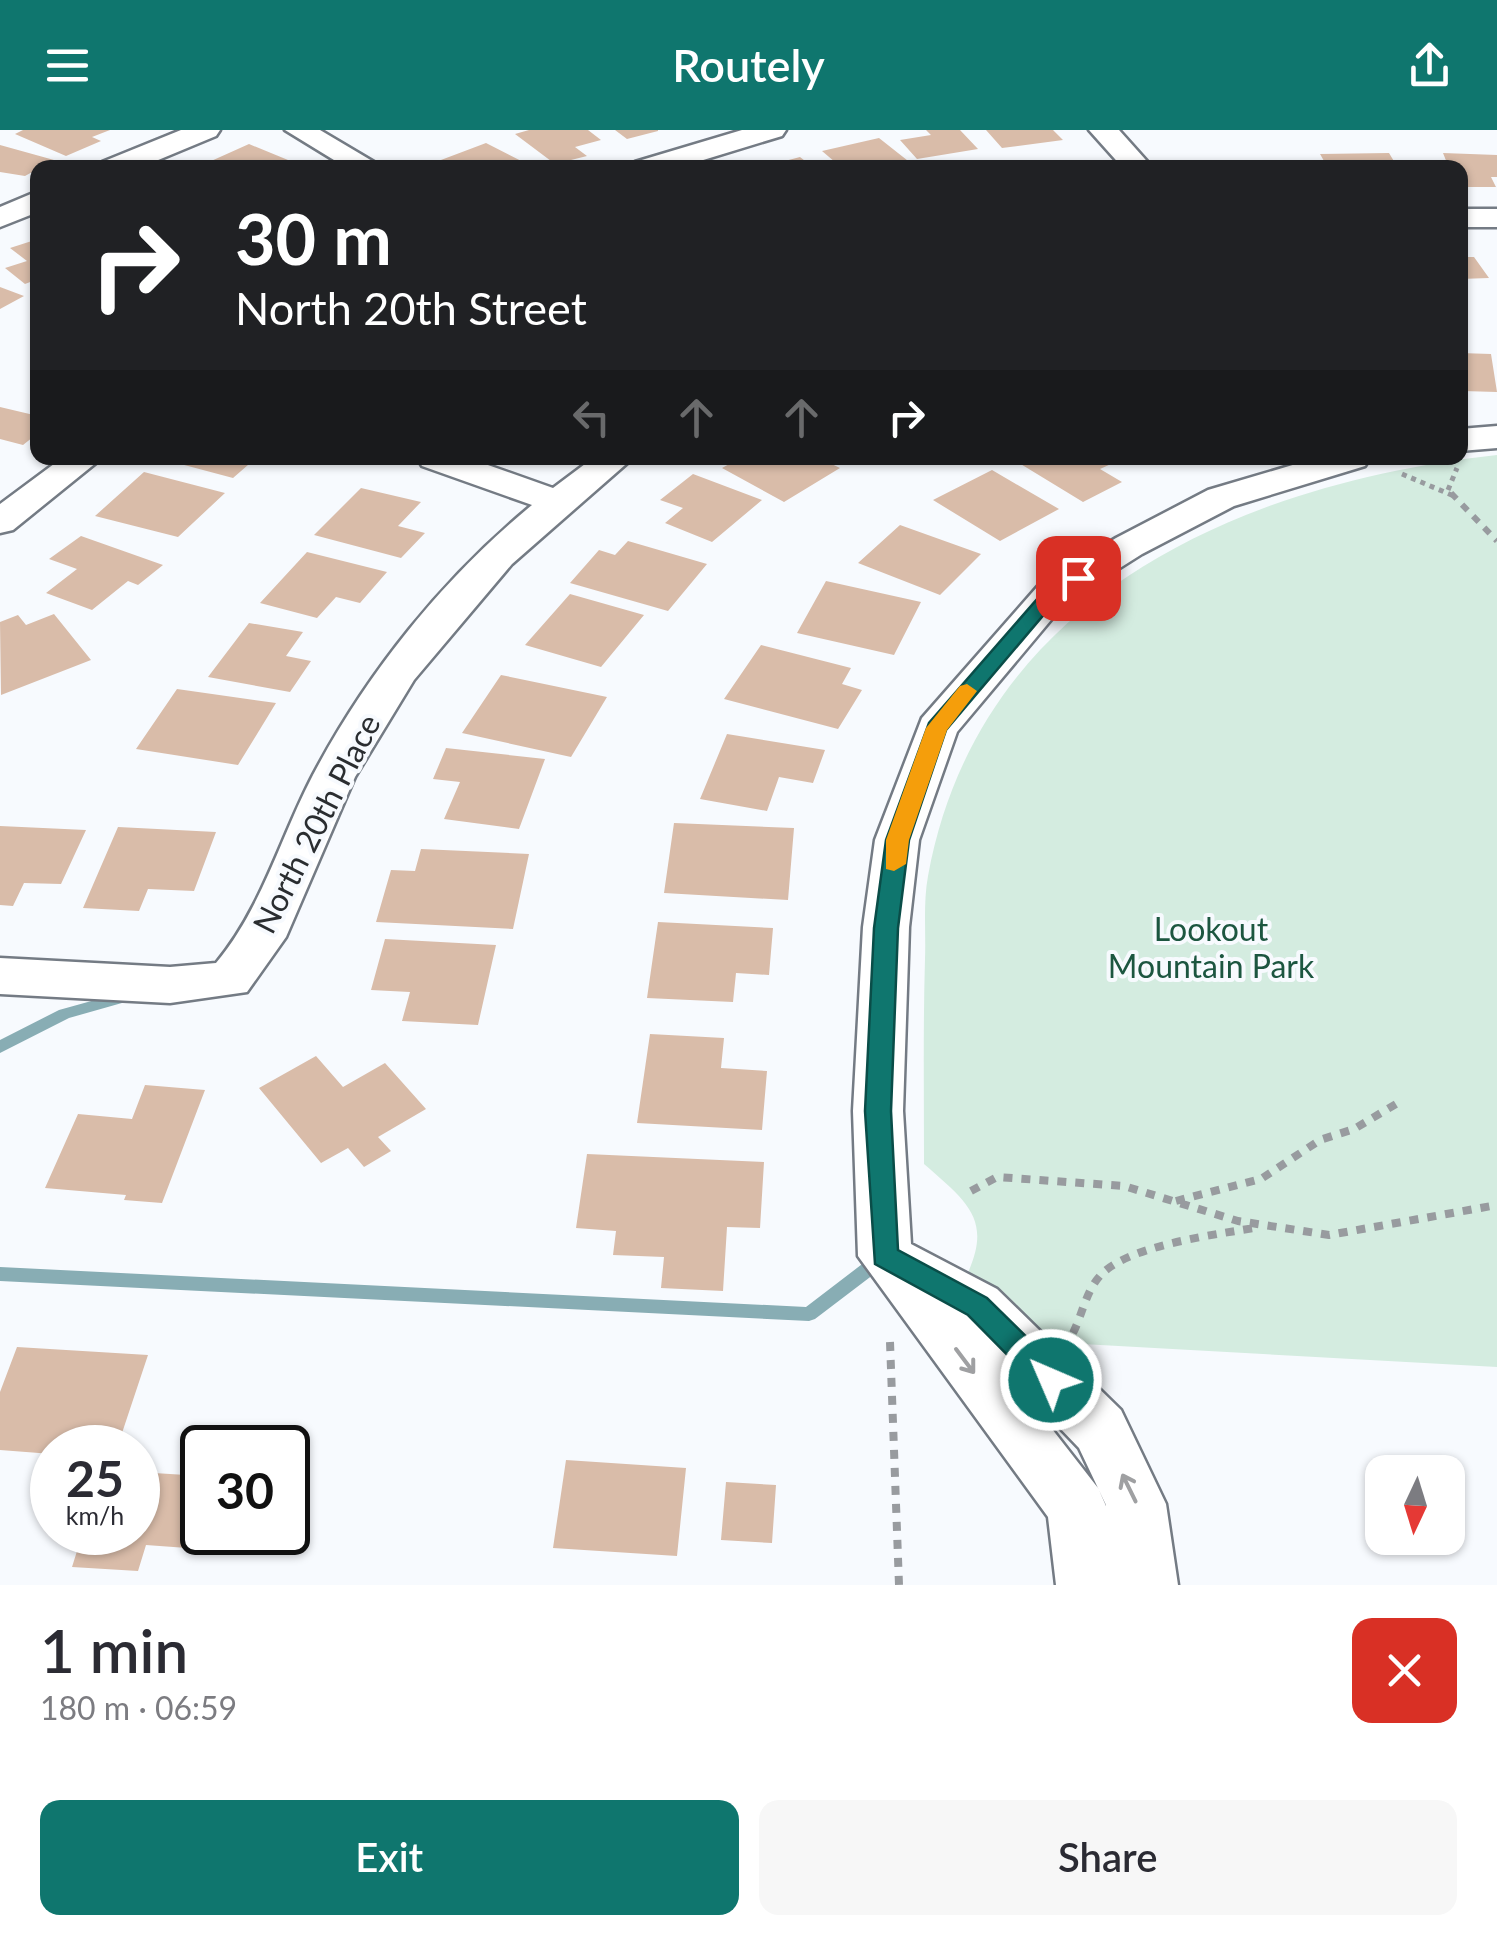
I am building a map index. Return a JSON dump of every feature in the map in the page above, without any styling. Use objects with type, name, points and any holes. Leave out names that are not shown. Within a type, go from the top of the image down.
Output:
[{"type":"street","points":[[132,160],[206,130]]},
{"type":"street","points":[[299,130],[355,160]]},
{"type":"street","points":[[672,160],[772,130]]},
{"type":"street","points":[[1103,130],[1132,160]]},
{"type":"street","points":[[0,218],[30,204]]},
{"type":"street","points":[[1468,218],[1497,218]]},
{"type":"street","points":[[1468,449],[1497,437]]},
{"type":"street","points":[[0,522],[75,465]]},
{"type":"street","points":[[455,465],[556,501]]},
{"type":"street","name":"North 20th Place","points":[[0,976],[170,984],[230,980],[265,934],[344,757],[398,670],[468,584],[556,501],[605,465]]},
{"type":"street","points":[[1087,1585],[1077,1508],[885,1256],[878,1111],[886,928],[897,840],[936,728],[1052,594],[1129,546],[1221,498],[1329,465]]},
{"type":"street","points":[[885,1256],[978,1306],[1100,1429],[1136,1504],[1146,1585]]},
{"type":"path","points":[[1448,490],[1456,465]]},
{"type":"path","points":[[1402,474],[1448,490],[1497,541]]},
{"type":"path","points":[[1175,1201],[1262,1179],[1306,1148],[1354,1129],[1396,1104]]},
{"type":"path","points":[[971,1191],[997,1177],[1124,1186],[1266,1226],[1329,1235],[1427,1214],[1497,1205]]},
{"type":"path","points":[[1070,1341],[1100,1274],[1124,1261],[1174,1245],[1266,1226]]},
{"type":"path","points":[[885,1256],[898,1585]]},
{"type":"green space","name":"Lookout Mountain Park","points":[[1497,455],[1497,1367],[1028,1341],[962,1285],[977,1245],[973,1216],[954,1191],[924,1164],[926,897],[928,876],[957,779],[1003,696],[1063,627],[1136,571],[1218,527],[1308,493],[1401,470],[1468,465],[1468,460]]},
{"type":"building","points":[[23,130],[110,130],[92,137],[101,141],[66,156],[15,134]]},
{"type":"building","points":[[529,130],[588,130],[601,140],[575,147],[587,156],[550,160],[515,134]]},
{"type":"building","points":[[615,130],[658,130],[658,131],[627,139]]},
{"type":"building","points":[[926,130],[960,130],[978,149],[917,159],[900,140],[931,135]]},
{"type":"building","points":[[986,130],[1053,130],[1063,140],[1002,148]]},
{"type":"building","points":[[879,138],[907,160],[833,160],[822,151]]},
{"type":"building","points":[[486,143],[519,160],[441,160]]},
{"type":"building","points":[[249,144],[288,160],[213,160]]},
{"type":"building","points":[[0,145],[54,160],[30,160],[30,173],[25,176],[0,172]]},
{"type":"building","points":[[1389,153],[1393,160],[1323,160],[1320,154]]},
{"type":"building","points":[[1443,153],[1497,155],[1497,177],[1491,177],[1496,187],[1468,187],[1468,160],[1446,160]]},
{"type":"building","points":[[30,242],[30,282],[25,284],[5,268],[27,261],[10,248]]},
{"type":"building","points":[[1468,257],[1474,257],[1489,278],[1468,279]]},
{"type":"building","points":[[0,287],[24,296],[0,309]]},
{"type":"building","points":[[1468,353],[1491,354],[1497,392],[1468,391]]},
{"type":"building","points":[[0,407],[30,414],[30,439],[23,445],[0,439]]},
{"type":"building","points":[[184,465],[248,465],[233,478]]},
{"type":"building","points":[[834,465],[840,468],[784,502],[722,468]]},
{"type":"building","points":[[1022,465],[1109,465],[1100,469],[1122,482],[1083,502]]},
{"type":"building","points":[[992,470],[1059,509],[1000,541],[933,500]]},
{"type":"building","points":[[144,472],[225,493],[178,537],[95,516]]},
{"type":"building","points":[[693,474],[762,500],[712,542],[665,523],[683,508],[660,500]]},
{"type":"building","points":[[361,488],[421,502],[398,526],[425,533],[401,558],[314,535]]},
{"type":"building","points":[[900,525],[981,554],[940,595],[858,563]]},
{"type":"building","points":[[81,536],[163,565],[138,585],[128,581],[92,610],[46,593],[77,569],[49,559]]},
{"type":"building","points":[[628,541],[707,564],[668,611],[570,583],[599,550],[615,555]]},
{"type":"building","points":[[307,552],[387,572],[360,603],[336,597],[317,618],[260,603]]},
{"type":"building","points":[[826,581],[921,602],[894,655],[797,633]]},
{"type":"building","points":[[570,594],[644,615],[601,667],[525,645]]},
{"type":"building","points":[[54,614],[91,660],[1,695],[0,622],[18,615],[26,625]]},
{"type":"building","points":[[249,623],[303,632],[286,656],[311,661],[290,692],[208,677]]},
{"type":"building","points":[[761,645],[851,668],[842,684],[862,690],[838,729],[724,699]]},
{"type":"building","points":[[501,675],[607,697],[571,757],[462,733]]},
{"type":"building","points":[[177,689],[276,703],[238,765],[136,749]]},
{"type":"building","points":[[727,734],[825,750],[813,783],[779,777],[767,811],[700,799]]},
{"type":"building","points":[[446,748],[545,759],[519,829],[444,819],[460,782],[433,779]]},
{"type":"building","points":[[674,823],[794,828],[788,900],[664,893]]},
{"type":"building","points":[[0,826],[86,830],[61,884],[24,883],[13,906],[0,905]]},
{"type":"building","points":[[118,827],[216,832],[194,891],[148,889],[139,911],[83,908]]},
{"type":"building","points":[[421,849],[529,854],[513,929],[376,922],[391,870],[415,871]]},
{"type":"building","points":[[658,922],[773,928],[769,975],[736,973],[733,1002],[647,998]]},
{"type":"building","points":[[385,939],[496,945],[478,1025],[402,1021],[410,992],[371,990]]},
{"type":"building","points":[[650,1034],[724,1038],[721,1068],[767,1071],[762,1130],[637,1123]]},
{"type":"building","points":[[316,1056],[343,1087],[385,1063],[426,1109],[378,1137],[391,1151],[364,1167],[348,1148],[321,1163],[259,1088]]},
{"type":"building","points":[[145,1085],[205,1090],[162,1203],[124,1200],[126,1195],[45,1188],[78,1114],[132,1119]]},
{"type":"building","points":[[587,1154],[764,1162],[760,1228],[727,1227],[723,1291],[661,1288],[664,1257],[613,1255],[616,1231],[576,1228]]},
{"type":"building","points":[[17,1347],[148,1355],[125,1425],[30,1425],[30,1452],[0,1450],[0,1392]]},
{"type":"building","points":[[566,1460],[686,1468],[677,1556],[553,1548]]},
{"type":"building","points":[[160,1473],[180,1475],[180,1547],[160,1546]]},
{"type":"building","points":[[726,1482],[776,1485],[772,1543],[721,1540]]},
{"type":"building","points":[[76,1555],[143,1555],[138,1571],[72,1567]]},
{"type":"waterway","points":[[0,1047],[64,1014],[131,995]]},
{"type":"waterway","points":[[0,1274],[809,1314],[880,1260]]},
{"type":"slow traffic","points":[[894,864],[897,840],[936,728],[967,691]]},
{"type":"route","points":[[1051,1380],[978,1306],[885,1256],[878,1111],[886,928],[897,840],[936,728],[1052,594],[1078,578]]}]
